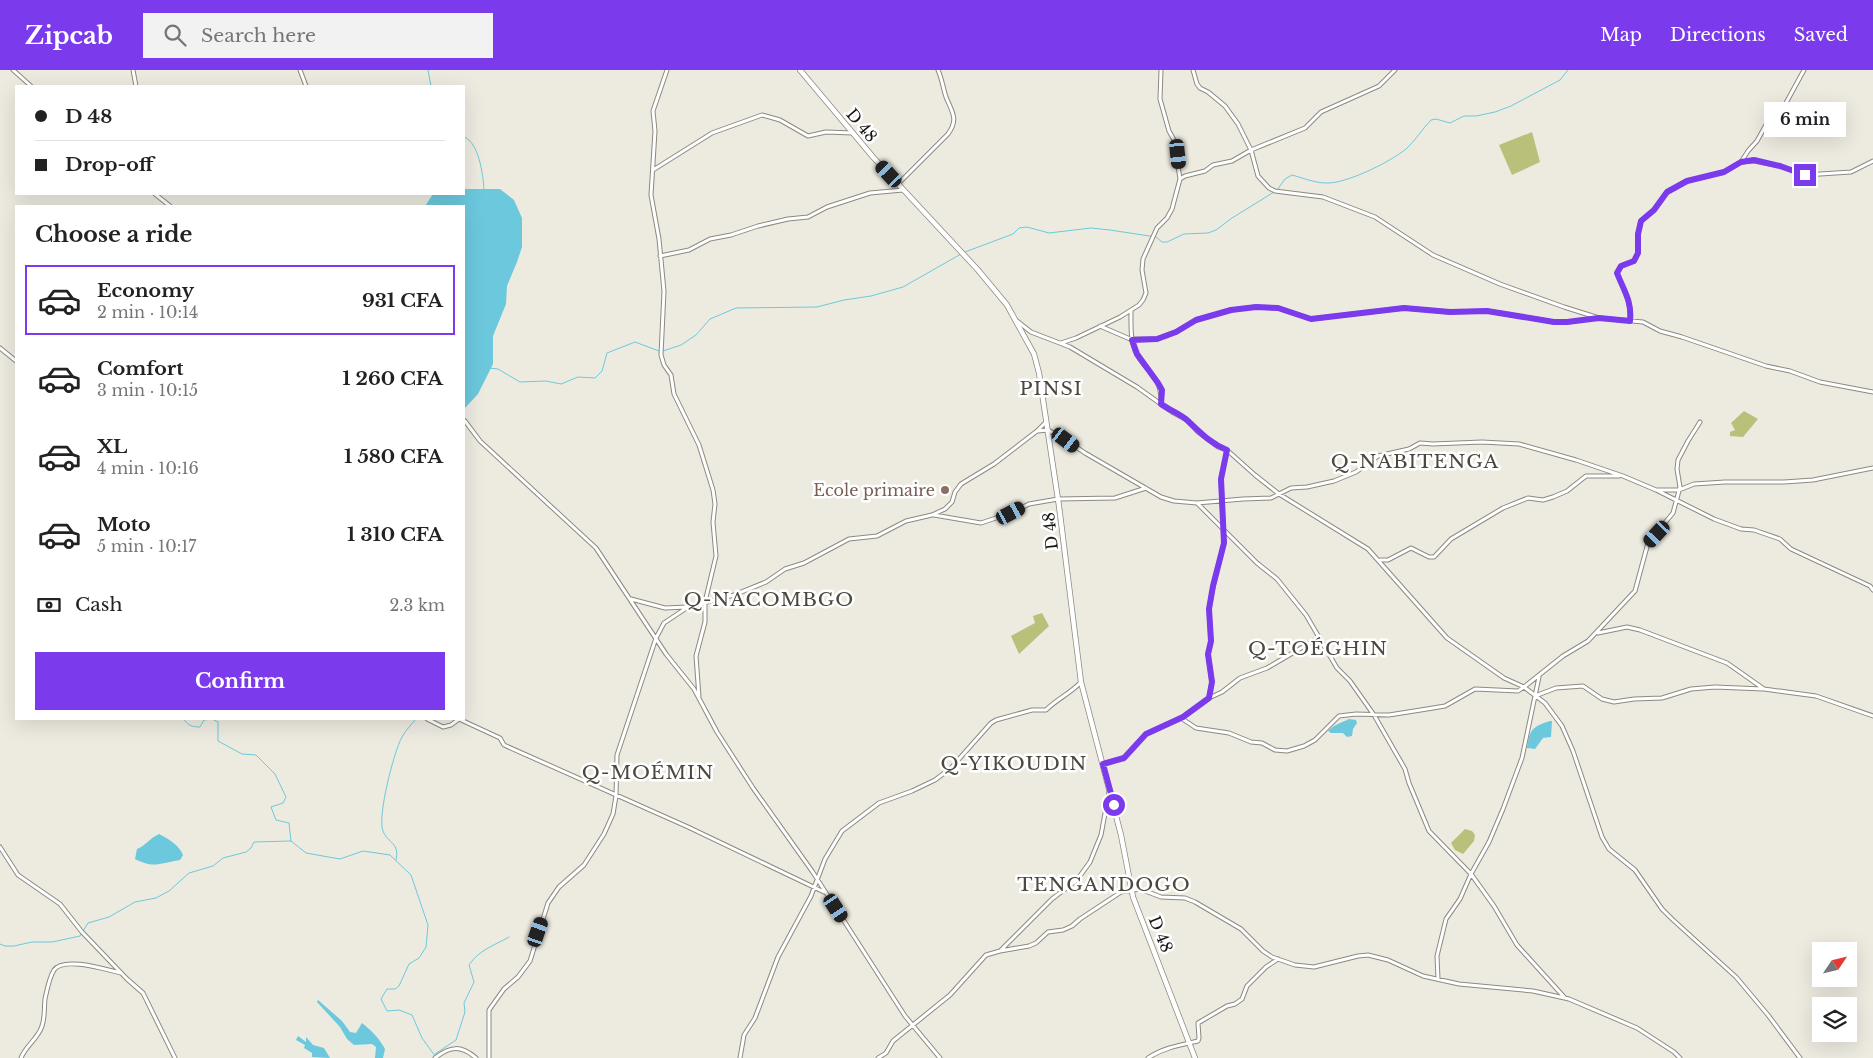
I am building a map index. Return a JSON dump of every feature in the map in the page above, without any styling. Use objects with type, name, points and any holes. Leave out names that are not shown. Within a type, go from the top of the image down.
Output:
[{"type":"street","points":[[13,70],[30,85]]},
{"type":"street","points":[[133,70],[136,85]]},
{"type":"street","points":[[300,70],[306,85]]},
{"type":"street","points":[[667,70],[653,111],[655,131],[651,195],[664,291],[661,355],[664,365],[671,375],[674,394],[699,445],[713,490],[716,556],[705,602],[705,622],[696,656],[700,700]]},
{"type":"street","name":"D 48","points":[[800,70],[853,134],[978,270],[1007,305],[1034,354],[1058,499],[1081,682],[1110,790],[1138,911],[1195,1058]]},
{"type":"street","points":[[898,184],[954,127],[953,112],[938,70]]},
{"type":"street","points":[[1060,343],[1076,338],[1120,318],[1139,305],[1146,293],[1142,270],[1144,259],[1157,228],[1167,218],[1172,209],[1180,179],[1174,140],[1160,99],[1161,70]]},
{"type":"street","points":[[1193,70],[1200,88],[1225,106],[1238,124],[1251,150],[1258,176],[1269,188],[1274,191],[1323,197],[1376,217],[1433,255],[1500,284],[1599,318]]},
{"type":"street","points":[[1180,179],[1206,171],[1213,165],[1232,161],[1251,150],[1304,128],[1321,112],[1380,86],[1395,70]]},
{"type":"street","points":[[1741,162],[1758,141],[1767,122],[1781,112],[1804,70]]},
{"type":"street","points":[[653,170],[712,133],[762,114],[780,120],[808,136],[826,132],[853,134]]},
{"type":"street","points":[[1630,321],[1631,310],[1629,301],[1617,273],[1621,266],[1634,261],[1638,253],[1638,234],[1641,221],[1654,210],[1667,192],[1687,181],[1724,172],[1741,162],[1754,160],[1780,166],[1805,175],[1851,172],[1873,161]]},
{"type":"street","points":[[660,256],[690,250],[710,239],[731,235],[765,224],[808,217],[827,207],[870,193],[903,190]]},
{"type":"street","points":[[156,195],[169,205]]},
{"type":"street","points":[[1100,326],[1132,340],[1157,339],[1176,332],[1196,320],[1231,310],[1256,307],[1278,308],[1311,319],[1404,308],[1450,312],[1487,311],[1554,322],[1599,318],[1643,322],[1660,331],[1682,336],[1766,366],[1790,371],[1820,382],[1873,392]]},
{"type":"street","points":[[1130,310],[1132,340],[1137,354],[1162,390],[1161,404]]},
{"type":"street","points":[[1017,321],[1031,332],[1070,347],[1104,366],[1187,420],[1198,432],[1218,447],[1227,450],[1279,494],[1345,533],[1368,549],[1380,560],[1447,638],[1504,678],[1524,687],[1545,703],[1562,726],[1573,751],[1602,837],[1609,848],[1635,870],[1672,920],[1736,978],[1768,1015],[1800,1058]]},
{"type":"street","points":[[0,348],[15,360]]},
{"type":"street","points":[[465,422],[480,440],[596,548],[666,654],[694,689],[753,788],[817,879],[884,983],[913,1025],[940,1058]]},
{"type":"street","points":[[630,599],[665,608],[688,607],[734,595],[766,582],[785,569],[804,562],[849,539],[877,536],[906,521],[932,515],[945,509],[952,502],[955,492],[961,484],[994,464],[1038,431],[1046,422]]},
{"type":"street","points":[[1181,718],[1203,731],[1216,730],[1229,733],[1251,742],[1262,743],[1275,750],[1288,751],[1315,740],[1338,716],[1389,715],[1445,706],[1475,688],[1518,691],[1563,656],[1588,641],[1635,591],[1648,543],[1673,513],[1680,490],[1677,469],[1678,460],[1700,422]]},
{"type":"street","points":[[1038,431],[1048,430],[1166,499],[1197,503],[1272,498],[1291,488],[1307,487],[1334,481],[1356,472],[1378,456],[1409,449],[1420,443],[1482,442],[1519,444],[1576,460],[1622,476],[1656,490],[1714,519],[1741,529],[1754,530],[1780,539],[1791,549],[1870,586],[1873,590]]},
{"type":"street","points":[[1209,698],[1212,682],[1208,654],[1211,641],[1209,609],[1224,543],[1221,479],[1227,450]]},
{"type":"street","points":[[1656,490],[1680,490],[1694,484],[1725,482],[1813,480],[1873,468]]},
{"type":"street","points":[[1380,560],[1388,560],[1411,548],[1429,557],[1434,557],[1451,539],[1503,508],[1528,498],[1543,500],[1553,497],[1567,491],[1586,476],[1622,476]]},
{"type":"street","points":[[932,515],[981,523],[1011,513],[1029,504],[1058,499],[1109,498],[1146,488]]},
{"type":"street","points":[[1197,503],[1285,587],[1320,636],[1337,668],[1350,680],[1374,714],[1405,769],[1429,830],[1471,874],[1494,906],[1517,945],[1565,998]]},
{"type":"street","points":[[489,1058],[489,1010],[504,989],[518,977],[530,961],[548,903],[559,887],[584,864],[604,834],[613,814],[616,796],[616,755],[656,638],[664,623],[688,607]]},
{"type":"street","points":[[1597,633],[1627,627],[1640,630],[1727,663],[1764,689]]},
{"type":"street","points":[[1103,764],[1124,758],[1146,734],[1181,718],[1240,678],[1267,668],[1320,636]]},
{"type":"street","points":[[1438,979],[1437,956],[1446,919],[1460,899],[1471,874],[1489,842],[1516,775],[1525,748],[1539,676]]},
{"type":"street","points":[[740,1058],[744,1035],[755,1018],[778,957],[814,887],[830,850],[842,831],[879,803],[935,780],[951,768],[991,723],[1032,710],[1046,710],[1053,703],[1076,688],[1081,682]]},
{"type":"street","points":[[1535,696],[1556,688],[1583,686],[1602,699],[1614,702],[1662,698],[1691,689],[1716,687],[1764,689],[1816,696],[1873,716]]},
{"type":"street","points":[[429,720],[443,727],[458,720]]},
{"type":"street","points":[[461,720],[500,738],[504,745],[696,830],[826,893]]},
{"type":"street","points":[[1000,951],[1052,899],[1077,880],[1090,862],[1101,835],[1110,790]]},
{"type":"street","points":[[0,846],[18,875],[60,904],[82,932],[143,993],[175,1058]]},
{"type":"street","points":[[878,1058],[886,1053],[893,1041],[950,996],[986,955],[1036,943],[1048,932],[1072,926],[1121,892],[1140,889],[1161,897],[1185,898],[1195,902],[1241,929],[1263,951],[1294,965],[1314,967],[1368,955],[1388,960],[1423,976],[1459,984],[1533,991],[1565,998],[1637,1028],[1680,1058]]},
{"type":"street","points":[[1148,1058],[1158,1051],[1195,1042],[1199,1038],[1198,1023],[1242,999],[1247,986],[1266,967],[1278,959]]},
{"type":"street","points":[[21,1058],[25,1048],[42,1026],[50,979],[55,968],[60,965],[87,965],[122,973]]},
{"type":"street","points":[[435,1058],[453,1048],[468,1051],[476,1058]]},
{"type":"green space","points":[[1532,132],[1540,162],[1512,175],[1499,145]]},
{"type":"green space","points":[[1744,411],[1758,419],[1743,437],[1730,436],[1730,432],[1735,430],[1731,423]]},
{"type":"green space","points":[[1042,613],[1049,626],[1019,654],[1011,636],[1035,623],[1033,616]]},
{"type":"green space","points":[[1465,829],[1472,831],[1475,835],[1474,841],[1463,854],[1455,850],[1451,843]]},
{"type":"water","points":[[465,189],[500,189],[514,200],[522,218],[522,247],[507,286],[506,304],[493,336],[493,364],[478,394],[465,408],[465,205],[426,205],[432,195],[465,195]]},
{"type":"water","points":[[1349,719],[1356,720],[1357,723],[1353,729],[1352,736],[1347,737],[1343,733],[1331,733],[1328,731],[1336,725]]},
{"type":"water","points":[[1552,721],[1551,737],[1543,738],[1535,749],[1527,748],[1529,737],[1533,730],[1539,725]]},
{"type":"water","points":[[159,834],[179,848],[183,855],[180,860],[152,865],[135,859],[137,849]]},
{"type":"water","points":[[318,1000],[342,1021],[350,1032],[356,1033],[362,1023],[369,1029],[385,1049],[383,1058],[375,1058],[376,1047],[372,1044],[354,1045],[347,1039],[340,1027],[317,1002]]},
{"type":"water","points":[[298,1036],[306,1042],[306,1037],[313,1045],[324,1048],[330,1058],[312,1057],[312,1053],[304,1048],[305,1045],[296,1040]]},
{"type":"waterway","points":[[428,70],[431,85]]},
{"type":"waterway","points":[[965,252],[1013,234],[1019,228],[1027,227],[1049,233],[1091,228],[1110,230],[1156,237],[1162,242],[1167,242],[1184,234],[1208,233],[1216,230],[1277,190],[1285,179],[1292,175],[1326,183],[1356,176],[1379,166],[1406,149],[1431,120],[1436,119],[1450,123],[1464,116],[1476,116],[1495,112],[1511,106],[1560,80],[1568,70]]},
{"type":"waterway","points":[[465,138],[469,140],[477,152],[484,189]]},
{"type":"waterway","points":[[663,351],[681,345],[696,335],[710,319],[736,308],[817,307],[871,296],[903,287],[961,254]]},
{"type":"waterway","points":[[489,368],[498,369],[520,382],[546,381],[561,384],[578,377],[595,378],[602,371],[607,353],[635,342],[659,351]]},
{"type":"waterway","points":[[184,720],[188,724],[197,727],[200,727],[204,720]]},
{"type":"waterway","points":[[214,720],[218,722],[218,741],[242,754],[256,755],[275,774],[286,797],[283,803],[271,807],[276,820],[289,823],[291,841],[306,853],[340,859],[363,851],[390,855],[411,875],[428,925],[426,947],[419,958],[409,964],[399,986],[395,989],[387,989],[381,999],[387,1011],[399,1010],[412,1015],[422,1038],[435,1056]]},
{"type":"waterway","points":[[396,860],[395,846],[383,831],[382,812],[387,784],[399,744],[405,732],[415,720]]},
{"type":"waterway","points":[[0,944],[14,946],[32,942],[52,942],[80,936],[88,923],[109,917],[135,902],[156,898],[169,891],[189,873],[213,866],[223,858],[246,852],[254,842],[291,841]]},
{"type":"waterway","points":[[435,1054],[456,1040],[465,1012],[464,1003],[474,982],[469,965],[482,952],[509,937]]},
{"type":"place","name":"Ecole primaire","points":[[945,490]]},
{"type":"district","name":"PINSI","points":[[1051,388]]},
{"type":"district","name":"Q-NABITENGA","points":[[1415,461]]},
{"type":"district","name":"Q-NACOMBGO","points":[[769,599]]},
{"type":"district","name":"Q-TOÉGHIN","points":[[1318,648]]},
{"type":"district","name":"Q-YIKOUDIN","points":[[1014,763]]},
{"type":"district","name":"Q-MOÉMIN","points":[[648,772]]},
{"type":"district","name":"TENGANDOGO","points":[[1104,884]]},
{"type":"route","points":[[1114,805],[1103,764],[1119,761],[1124,758],[1146,734],[1183,717],[1209,698],[1212,689],[1208,654],[1211,641],[1209,609],[1224,543],[1221,479],[1227,450],[1218,447],[1198,432],[1187,420],[1161,404],[1162,390],[1137,354],[1132,340],[1157,339],[1176,332],[1196,320],[1231,310],[1256,307],[1278,308],[1311,319],[1404,308],[1450,312],[1487,311],[1554,322],[1599,318],[1630,321],[1631,310],[1629,301],[1617,273],[1621,266],[1634,261],[1639,248],[1638,234],[1641,221],[1654,210],[1667,192],[1687,181],[1724,172],[1741,162],[1754,160],[1780,166],[1805,175]]}]
